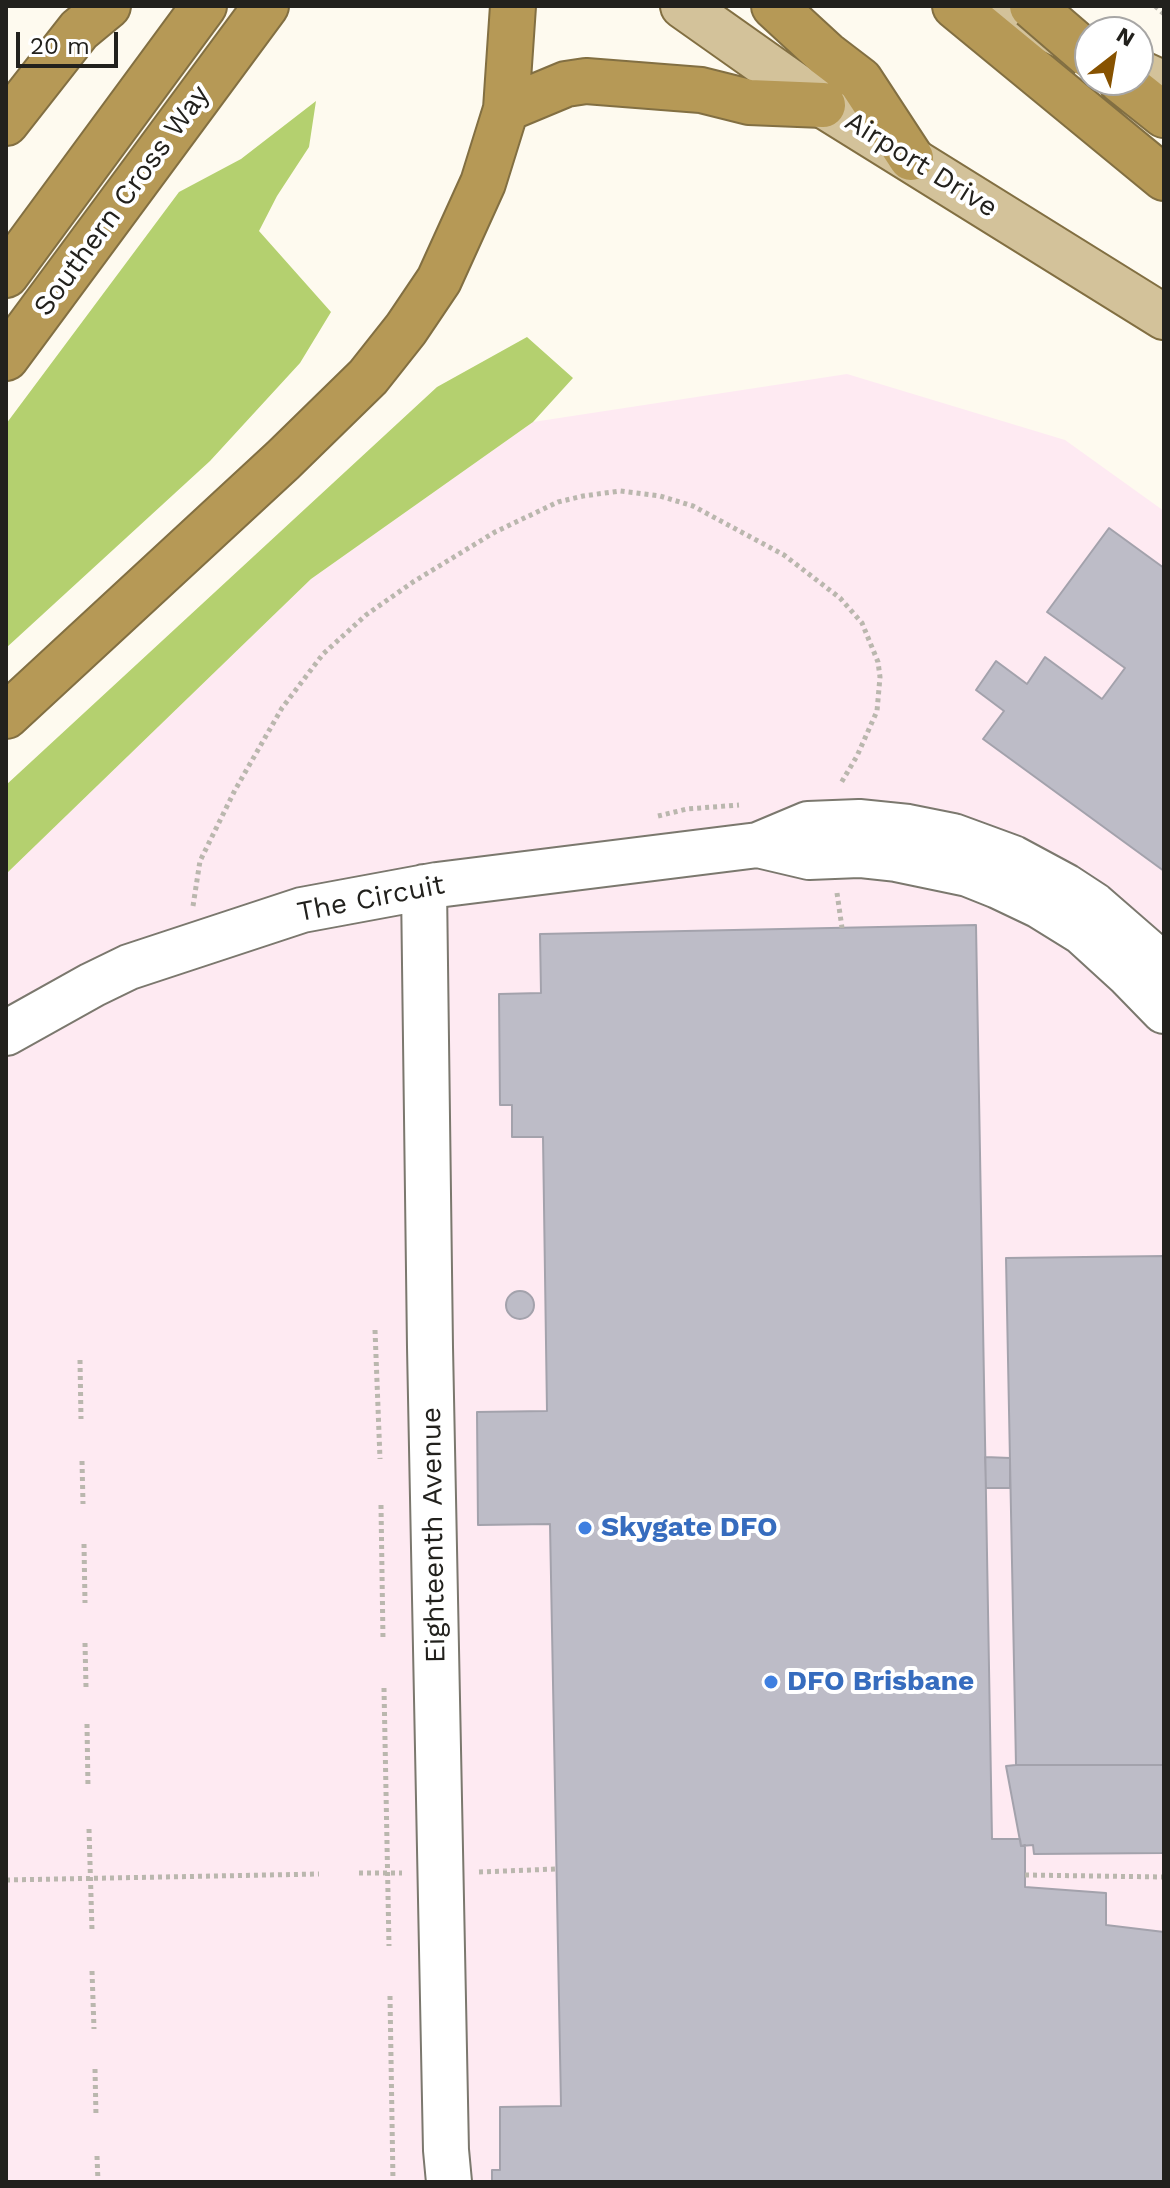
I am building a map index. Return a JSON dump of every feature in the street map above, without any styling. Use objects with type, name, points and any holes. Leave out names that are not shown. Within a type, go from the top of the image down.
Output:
[{"type":"highway","name":"Southern Cross Way","points":[[6,275],[204,6]]},
{"type":"highway","name":"Southern Cross Way","points":[[6,358],[266,6]]},
{"type":"highway","points":[[6,716],[283,460],[368,377],[439,280],[483,183],[506,109],[513,6]]},
{"type":"highway","points":[[774,6],[826,54],[860,80],[911,158]]},
{"type":"highway","points":[[955,6],[1164,178]]},
{"type":"highway","points":[[1032,6],[1074,42]]},
{"type":"highway","points":[[6,123],[92,14]]},
{"type":"highway","points":[[506,109],[566,84],[586,81],[701,90],[749,102],[823,105]]},
{"type":"highway","points":[[1140,96],[1164,115]]},
{"type":"main road","name":"Airport Drive","points":[[683,6],[823,105],[1164,317]]},
{"type":"main road","points":[[1003,6],[1074,41]]},
{"type":"street","name":"The Circuit","points":[[6,1033],[129,967],[302,910],[424,887],[758,845],[808,824],[859,822],[953,836],[1013,858],[1065,886],[1127,932],[1164,966]]},
{"type":"street","name":"The Circuit","points":[[758,845],[809,857],[859,855],[896,859],[968,874],[998,886],[1040,906],[1082,932],[1164,1011]]},
{"type":"street","name":"Eighteenth Avenue","points":[[424,887],[430,1347],[449,2182]]},
{"type":"path","points":[[1155,6],[1164,14]]},
{"type":"path","points":[[193,907],[200,861],[235,790],[282,708],[323,654],[366,615],[440,565],[507,526],[558,502],[583,496],[620,491],[660,496],[693,506],[784,555],[840,598],[862,623],[878,662],[877,711],[857,756],[838,788]]},
{"type":"path","points":[[836,886],[842,928]]},
{"type":"path","points":[[375,1330],[380,1459]]},
{"type":"path","points":[[80,1360],[81,1419]]},
{"type":"path","points":[[82,1461],[83,1504]]},
{"type":"path","points":[[381,1505],[383,1640]]},
{"type":"path","points":[[84,1544],[85,1603]]},
{"type":"path","points":[[85,1643],[86,1687]]},
{"type":"path","points":[[384,1688],[389,1946]]},
{"type":"path","points":[[87,1724],[88,1788]]},
{"type":"path","points":[[89,1829],[92,1930]]},
{"type":"path","points":[[466,1872],[556,1869]]},
{"type":"path","points":[[359,1873],[407,1873]]},
{"type":"path","points":[[6,1880],[319,1874]]},
{"type":"path","points":[[1025,1875],[1164,1877]]},
{"type":"path","points":[[92,1971],[94,2029]]},
{"type":"path","points":[[390,1996],[393,2182]]},
{"type":"path","points":[[95,2069],[96,2116]]},
{"type":"path","points":[[97,2156],[98,2182]]},
{"type":"shaded area","name":"Skygate DFO","points":[[847,374],[1065,440],[1164,511],[1164,2182],[6,2182],[6,874],[311,579],[533,422]]},
{"type":"green space","points":[[316,101],[309,147],[277,196],[259,231],[331,312],[300,363],[210,461],[6,648],[6,424],[179,192],[241,159]]},
{"type":"green space","points":[[527,337],[573,378],[533,422],[311,579],[6,874],[6,785],[437,387]]},
{"type":"building","points":[[1109,528],[1164,568],[1164,871],[983,739],[1004,711],[976,690],[996,661],[1027,684],[1045,657],[1102,699],[1125,668],[1047,612]]},
{"type":"building","name":"DFO Brisbane","points":[[976,925],[992,1839],[1020,1839],[1021,1846],[1025,1845],[1025,1887],[1106,1893],[1106,1925],[1164,1932],[1164,2182],[492,2182],[492,2170],[500,2170],[500,2107],[561,2106],[550,1524],[478,1525],[477,1412],[547,1411],[543,1137],[512,1137],[512,1105],[500,1105],[499,994],[541,993],[540,934]]},
{"type":"building","points":[[1164,1256],[1164,1765],[1016,1765],[1006,1258]]},
{"type":"building","points":[[520,1291],[530,1295],[534,1305],[530,1315],[520,1319],[510,1315],[506,1305],[510,1295]]},
{"type":"building","points":[[985,1457],[1010,1458],[1010,1488],[986,1488]]},
{"type":"building","points":[[1164,1765],[1164,1853],[1034,1854],[1033,1845],[1021,1846],[1006,1766]]},
{"type":"place","name":"Skygate DFO","points":[[585,1528]]},
{"type":"place","name":"DFO Brisbane","points":[[771,1682]]}]
